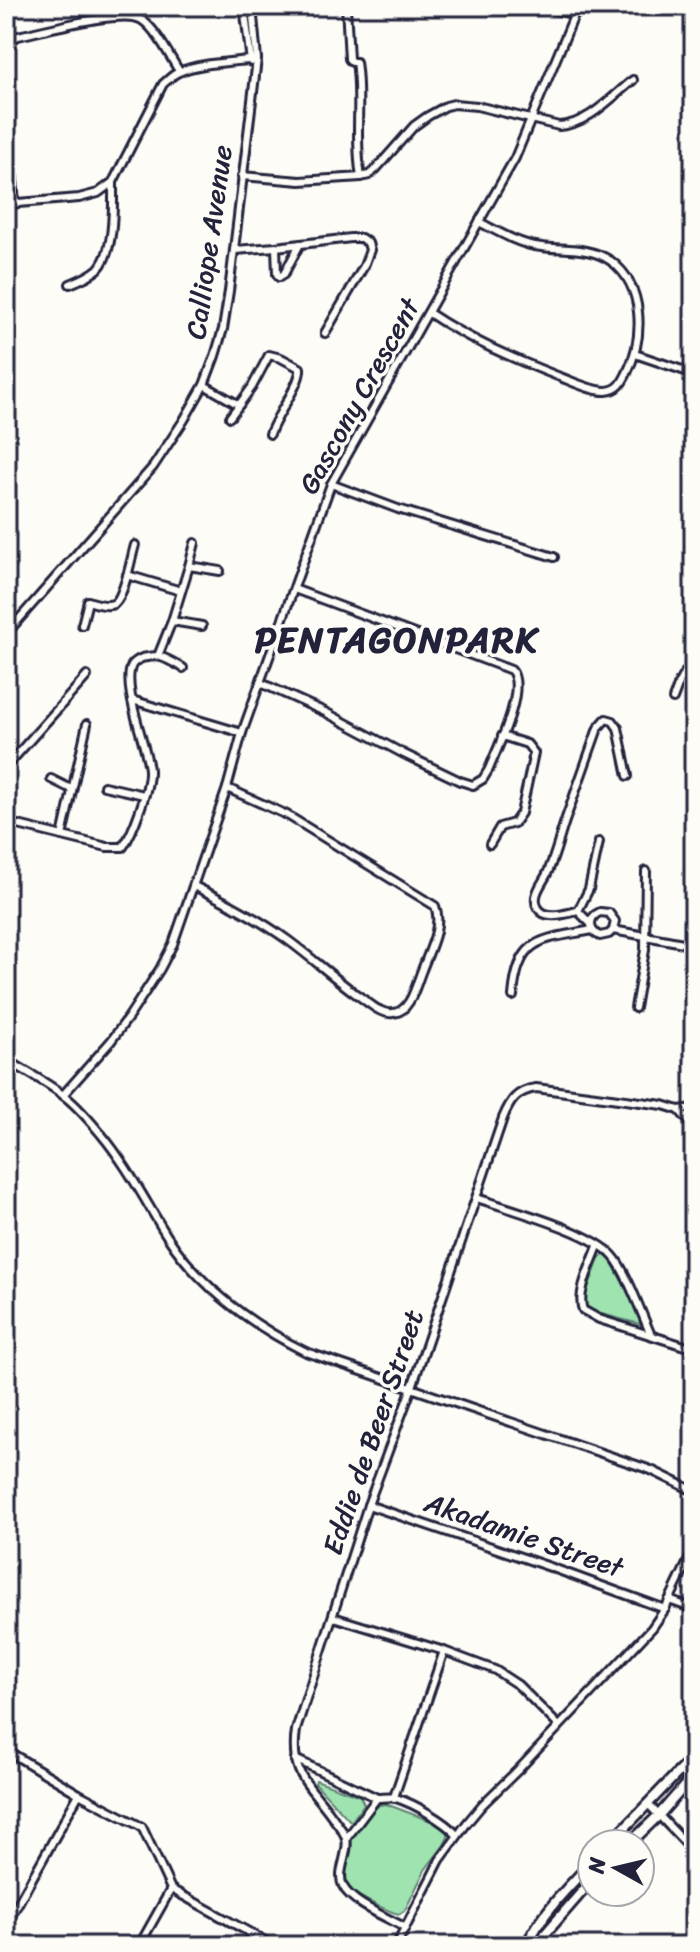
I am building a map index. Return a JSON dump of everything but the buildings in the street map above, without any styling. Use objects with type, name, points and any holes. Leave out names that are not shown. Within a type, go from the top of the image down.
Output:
[{"type":"street","name":"Calliope Avenue","points":[[244,6],[254,59]]},
{"type":"street","name":"Calliope Avenue","points":[[6,634],[153,467],[204,385],[223,329],[235,250],[254,73],[252,6]]},
{"type":"street","points":[[346,6],[349,59],[356,62],[360,86],[357,149],[361,177]]},
{"type":"street","points":[[541,6],[574,10]]},
{"type":"street","name":"Gascony Crescent","points":[[63,1095],[111,1041],[146,992],[173,944],[227,788],[242,733],[331,484],[515,158],[574,10]]},
{"type":"street","points":[[6,47],[18,36],[128,15],[146,23],[179,71]]},
{"type":"street","points":[[70,284],[88,276],[105,259],[112,222],[113,182],[163,84],[179,71],[254,59]]},
{"type":"street","points":[[242,176],[300,181],[369,175],[414,126],[446,106],[462,103],[569,126],[594,111],[633,80]]},
{"type":"street","points":[[6,99],[15,204]]},
{"type":"street","points":[[6,204],[79,198],[98,193],[113,182]]},
{"type":"street","points":[[429,313],[504,354],[600,390],[617,389],[621,385],[635,354],[639,324],[636,304],[623,271],[597,253],[528,244],[479,222]]},
{"type":"street","points":[[235,250],[357,238],[364,240],[370,247],[364,266],[325,333]]},
{"type":"street","points":[[276,247],[277,276],[282,276],[300,244]]},
{"type":"street","points":[[635,354],[694,374]]},
{"type":"street","points":[[230,417],[252,387],[269,355],[281,358],[300,368],[302,373],[270,434]]},
{"type":"street","points":[[204,385],[239,405]]},
{"type":"street","points":[[331,484],[398,509],[554,557]]},
{"type":"street","points":[[158,656],[172,621],[195,543]]},
{"type":"street","points":[[88,601],[109,605],[115,603],[135,545]]},
{"type":"street","points":[[189,566],[220,571]]},
{"type":"street","points":[[127,575],[181,591]]},
{"type":"street","points":[[261,683],[468,784],[479,783],[489,769],[515,699],[517,678],[511,670],[294,589]]},
{"type":"street","points":[[82,625],[90,591]]},
{"type":"street","points":[[172,621],[202,626]]},
{"type":"street","points":[[6,822],[107,847],[123,847],[144,795],[149,769],[132,700],[132,666],[135,661],[158,656],[183,668]]},
{"type":"street","points":[[673,699],[684,673],[694,666]]},
{"type":"street","points":[[6,767],[87,676]]},
{"type":"street","points":[[132,700],[242,733]]},
{"type":"street","points":[[578,911],[545,914],[536,904],[536,895],[548,872],[598,728],[606,719],[613,721],[618,728],[628,776]]},
{"type":"street","points":[[62,836],[87,724]]},
{"type":"street","points":[[490,844],[500,827],[514,823],[521,813],[534,753],[527,744],[502,736]]},
{"type":"street","points":[[51,779],[71,789]]},
{"type":"street","points":[[104,786],[144,795]]},
{"type":"street","points":[[194,886],[241,909],[289,941],[381,1011],[390,1014],[401,1011],[411,999],[437,925],[435,906],[287,815],[227,788]]},
{"type":"street","points":[[578,911],[589,889],[599,842]]},
{"type":"street","points":[[635,1008],[645,950],[646,871]]},
{"type":"street","points":[[578,911],[591,927],[600,936],[613,930],[615,921],[605,911],[595,914],[591,927]]},
{"type":"street","points":[[513,996],[514,979],[531,945],[591,927]]},
{"type":"street","points":[[613,930],[694,945]]},
{"type":"street","points":[[6,1059],[63,1095],[102,1135],[120,1158],[169,1238],[207,1283],[272,1334],[306,1352],[651,1470],[694,1491]]},
{"type":"street","name":"Eddie de Beer Street","points":[[295,1759],[296,1730],[368,1505],[512,1099],[519,1092],[536,1088],[663,1105],[679,1110]]},
{"type":"street","points":[[679,1110],[694,1108]]},
{"type":"street","points":[[679,1110],[694,1127]]},
{"type":"street","points":[[477,1198],[560,1227],[608,1251],[618,1263],[651,1335]]},
{"type":"street","points":[[598,1246],[581,1292],[583,1310],[599,1319],[694,1349]]},
{"type":"street","name":"Akadamie Street","points":[[368,1505],[665,1609]]},
{"type":"street","points":[[396,1946],[440,1860],[457,1835],[652,1628],[665,1609],[694,1549]]},
{"type":"street","points":[[669,1600],[694,1609]]},
{"type":"street","points":[[333,1617],[485,1666],[509,1678],[559,1726]]},
{"type":"street","points":[[394,1797],[444,1651]]},
{"type":"street","points":[[6,1750],[142,1827],[171,1889],[274,1946]]},
{"type":"street","points":[[625,1828],[694,1756]]},
{"type":"street","points":[[295,1759],[377,1798],[394,1797],[437,1818],[457,1835]]},
{"type":"street","points":[[295,1759],[306,1785],[331,1813],[346,1839]]},
{"type":"street","points":[[646,1828],[694,1775]]},
{"type":"street","points":[[6,1925],[79,1794]]},
{"type":"street","points":[[377,1798],[346,1839],[341,1880],[344,1888],[360,1902],[404,1927]]},
{"type":"street","points":[[648,1804],[694,1852]]},
{"type":"street","points":[[526,1946],[533,1930],[576,1878]]},
{"type":"street","points":[[139,1946],[171,1889]]},
{"type":"street","points":[[557,1898],[567,1908]]},
{"type":"street","points":[[539,1946],[576,1898]]},
{"type":"street","points":[[245,1946],[252,1934]]},
{"type":"green space","points":[[604,1255],[610,1259],[643,1320],[640,1324],[585,1307],[584,1299],[600,1257]]},
{"type":"green space","points":[[316,1780],[360,1796],[364,1804],[351,1822],[315,1783]]},
{"type":"green space","points":[[386,1804],[448,1830],[444,1845],[425,1870],[405,1910],[399,1914],[358,1895],[349,1888],[346,1878],[353,1834],[379,1805]]},
{"type":"district","name":"PENTAGONPARK","points":[[397,640]]}]
